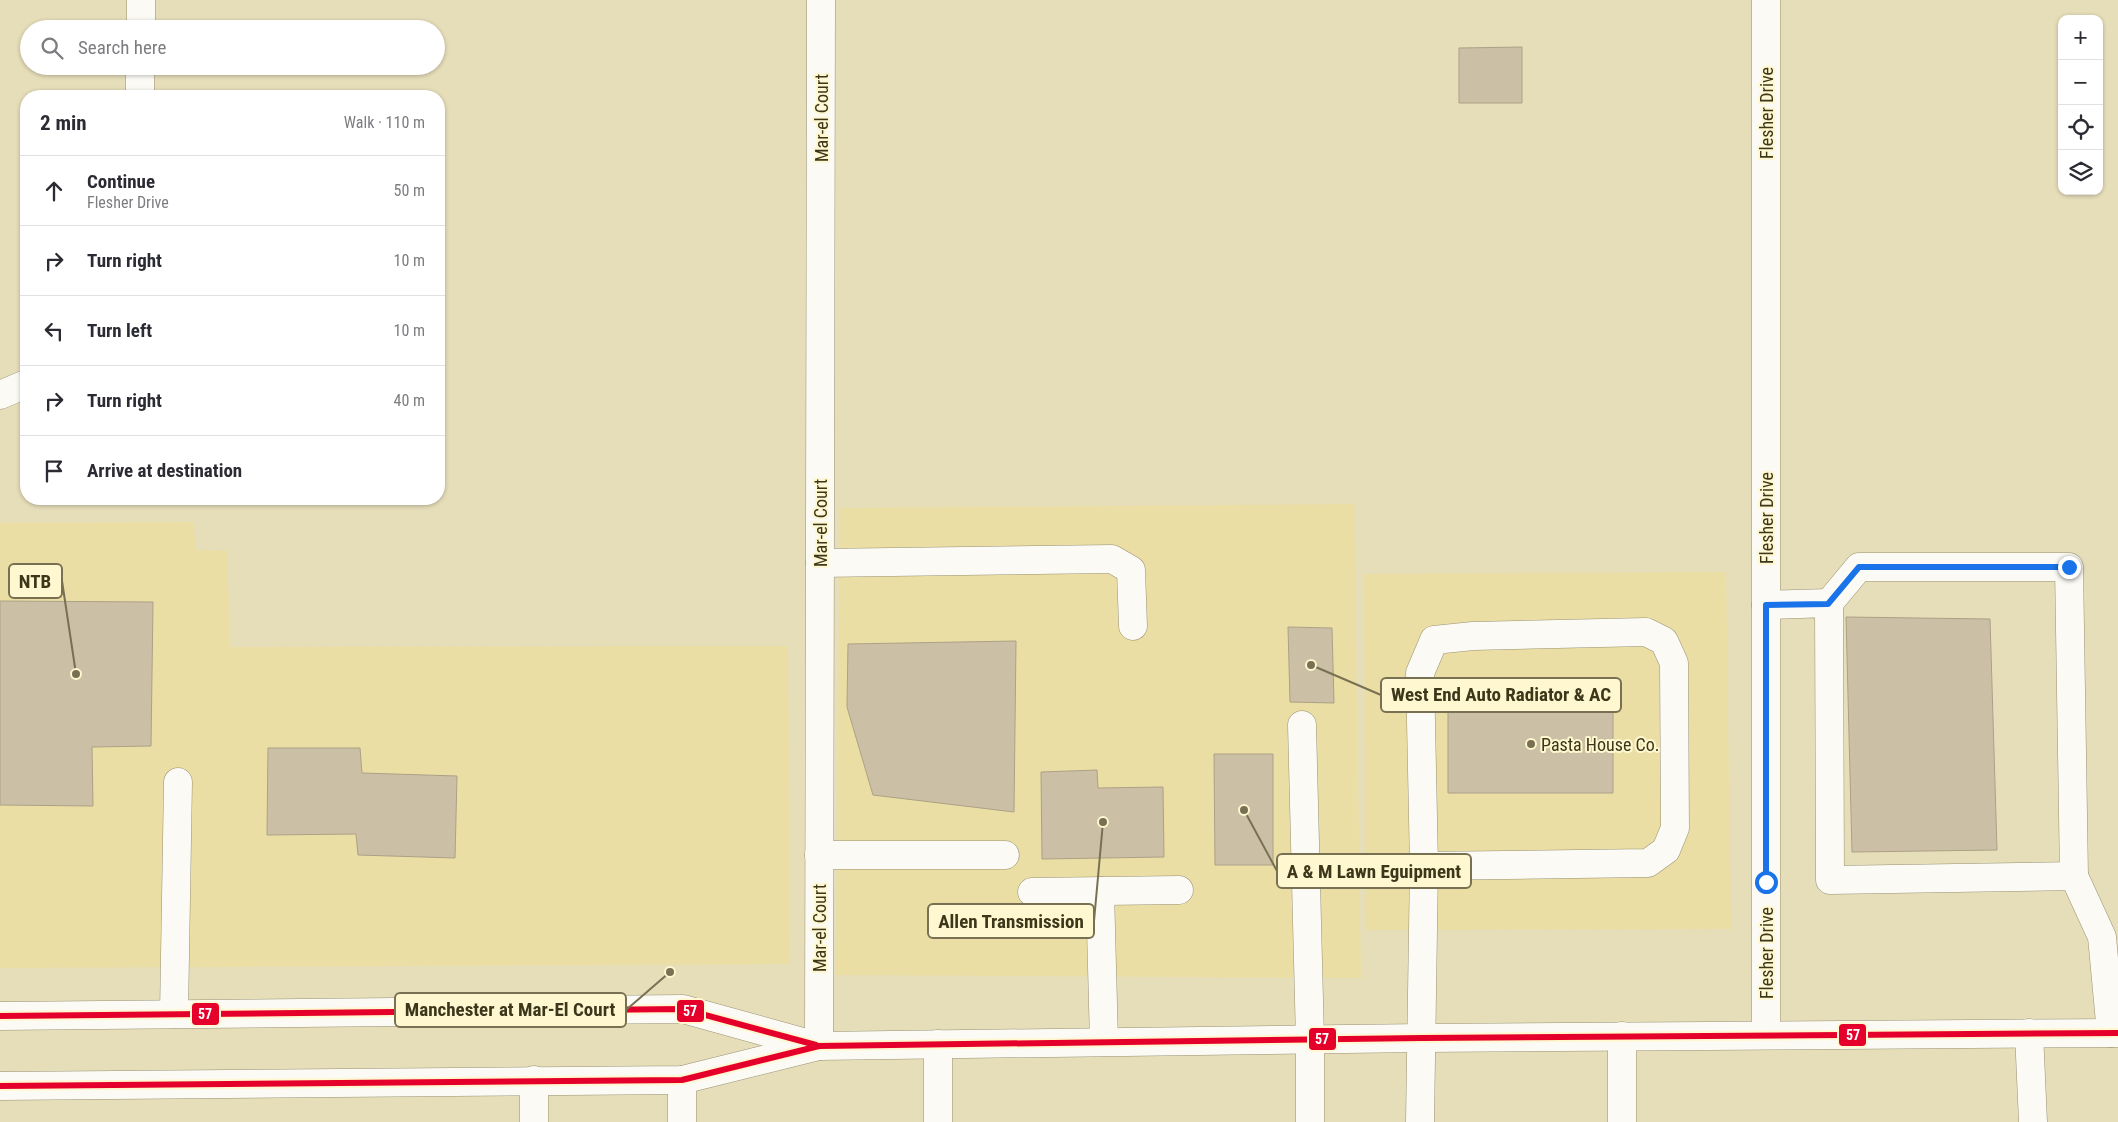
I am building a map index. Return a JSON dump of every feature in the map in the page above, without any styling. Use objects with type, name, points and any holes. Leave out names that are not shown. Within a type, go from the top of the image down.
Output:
[{"type":"main road","points":[[140,20],[141,0]]},
{"type":"main road","name":"Mar-el Court","points":[[819,1046],[821,0]]},
{"type":"main road","name":"Flesher Drive","points":[[1766,0],[1766,1035]]},
{"type":"main road","points":[[140,75],[140,90]]},
{"type":"main road","points":[[0,395],[20,387]]},
{"type":"main road","points":[[820,563],[1112,559],[1132,570],[1133,626]]},
{"type":"main road","points":[[0,1086],[682,1080],[819,1046],[1422,1038],[2115,1033],[2102,937],[2074,876],[2069,567],[1859,567],[1828,604],[1830,880],[2074,876]]},
{"type":"main road","points":[[1766,605],[1828,604]]},
{"type":"main road","points":[[1420,1122],[1424,866],[1420,672],[1434,640],[1473,636],[1646,632],[1664,641],[1674,663],[1674,828],[1666,850],[1648,863],[1424,866]]},
{"type":"main road","points":[[1302,724],[1310,1040],[1310,1122]]},
{"type":"main road","points":[[174,1014],[178,782]]},
{"type":"main road","points":[[819,855],[1005,855]]},
{"type":"main road","points":[[1032,892],[1178,890]]},
{"type":"main road","points":[[1100,891],[1104,1042]]},
{"type":"main road","points":[[0,1016],[683,1009],[819,1046]]},
{"type":"main road","points":[[2029,1033],[2033,1122]]},
{"type":"main road","points":[[1622,1036],[1622,1122]]},
{"type":"main road","points":[[938,1044],[938,1122]]},
{"type":"main road","points":[[534,1080],[534,1122]]},
{"type":"main road","points":[[682,1080],[682,1122]]},
{"type":"shaded area","points":[[1354,504],[1361,978],[836,975],[840,508]]},
{"type":"shaded area","points":[[193,522],[196,550],[227,551],[230,647],[788,646],[790,964],[0,968],[0,523]]},
{"type":"shaded area","points":[[1726,572],[1731,929],[1366,930],[1364,574]]},
{"type":"building","points":[[1522,47],[1522,103],[1459,103],[1459,48]]},
{"type":"building","points":[[0,601],[153,602],[151,746],[92,747],[93,806],[0,805]]},
{"type":"building","points":[[1846,617],[1990,619],[1997,850],[1852,852]]},
{"type":"building","points":[[1288,627],[1332,628],[1334,703],[1290,702]]},
{"type":"building","points":[[1016,641],[1014,812],[873,795],[847,707],[848,644]]},
{"type":"building","name":"Pasta House Co.","points":[[1448,693],[1613,695],[1613,793],[1448,793]]},
{"type":"building","points":[[268,748],[360,748],[362,773],[457,776],[455,858],[358,855],[356,834],[267,835]]},
{"type":"building","points":[[1214,754],[1273,754],[1273,865],[1215,865]]},
{"type":"building","points":[[1097,770],[1098,788],[1163,787],[1164,857],[1042,859],[1041,772]]},
{"type":"transit line","name":"57","points":[[0,1016],[683,1009],[816,1045]]},
{"type":"transit line","name":"57","points":[[0,1086],[682,1080],[819,1046],[1422,1038],[2118,1033]]},
{"type":"place","name":"West End Auto Radiator & AC","points":[[1311,665]]},
{"type":"place","name":"NTB","points":[[76,674]]},
{"type":"place","name":"Pasta House Co.","points":[[1531,744]]},
{"type":"place","name":"A & M Lawn Eguipment","points":[[1244,810]]},
{"type":"place","name":"Allen Transmission","points":[[1103,822]]},
{"type":"place","name":"Manchester at Mar-El Court","points":[[670,972]]},
{"type":"route","points":[[1766,882],[1766,605],[1828,604],[1859,567],[2069,567]]}]
